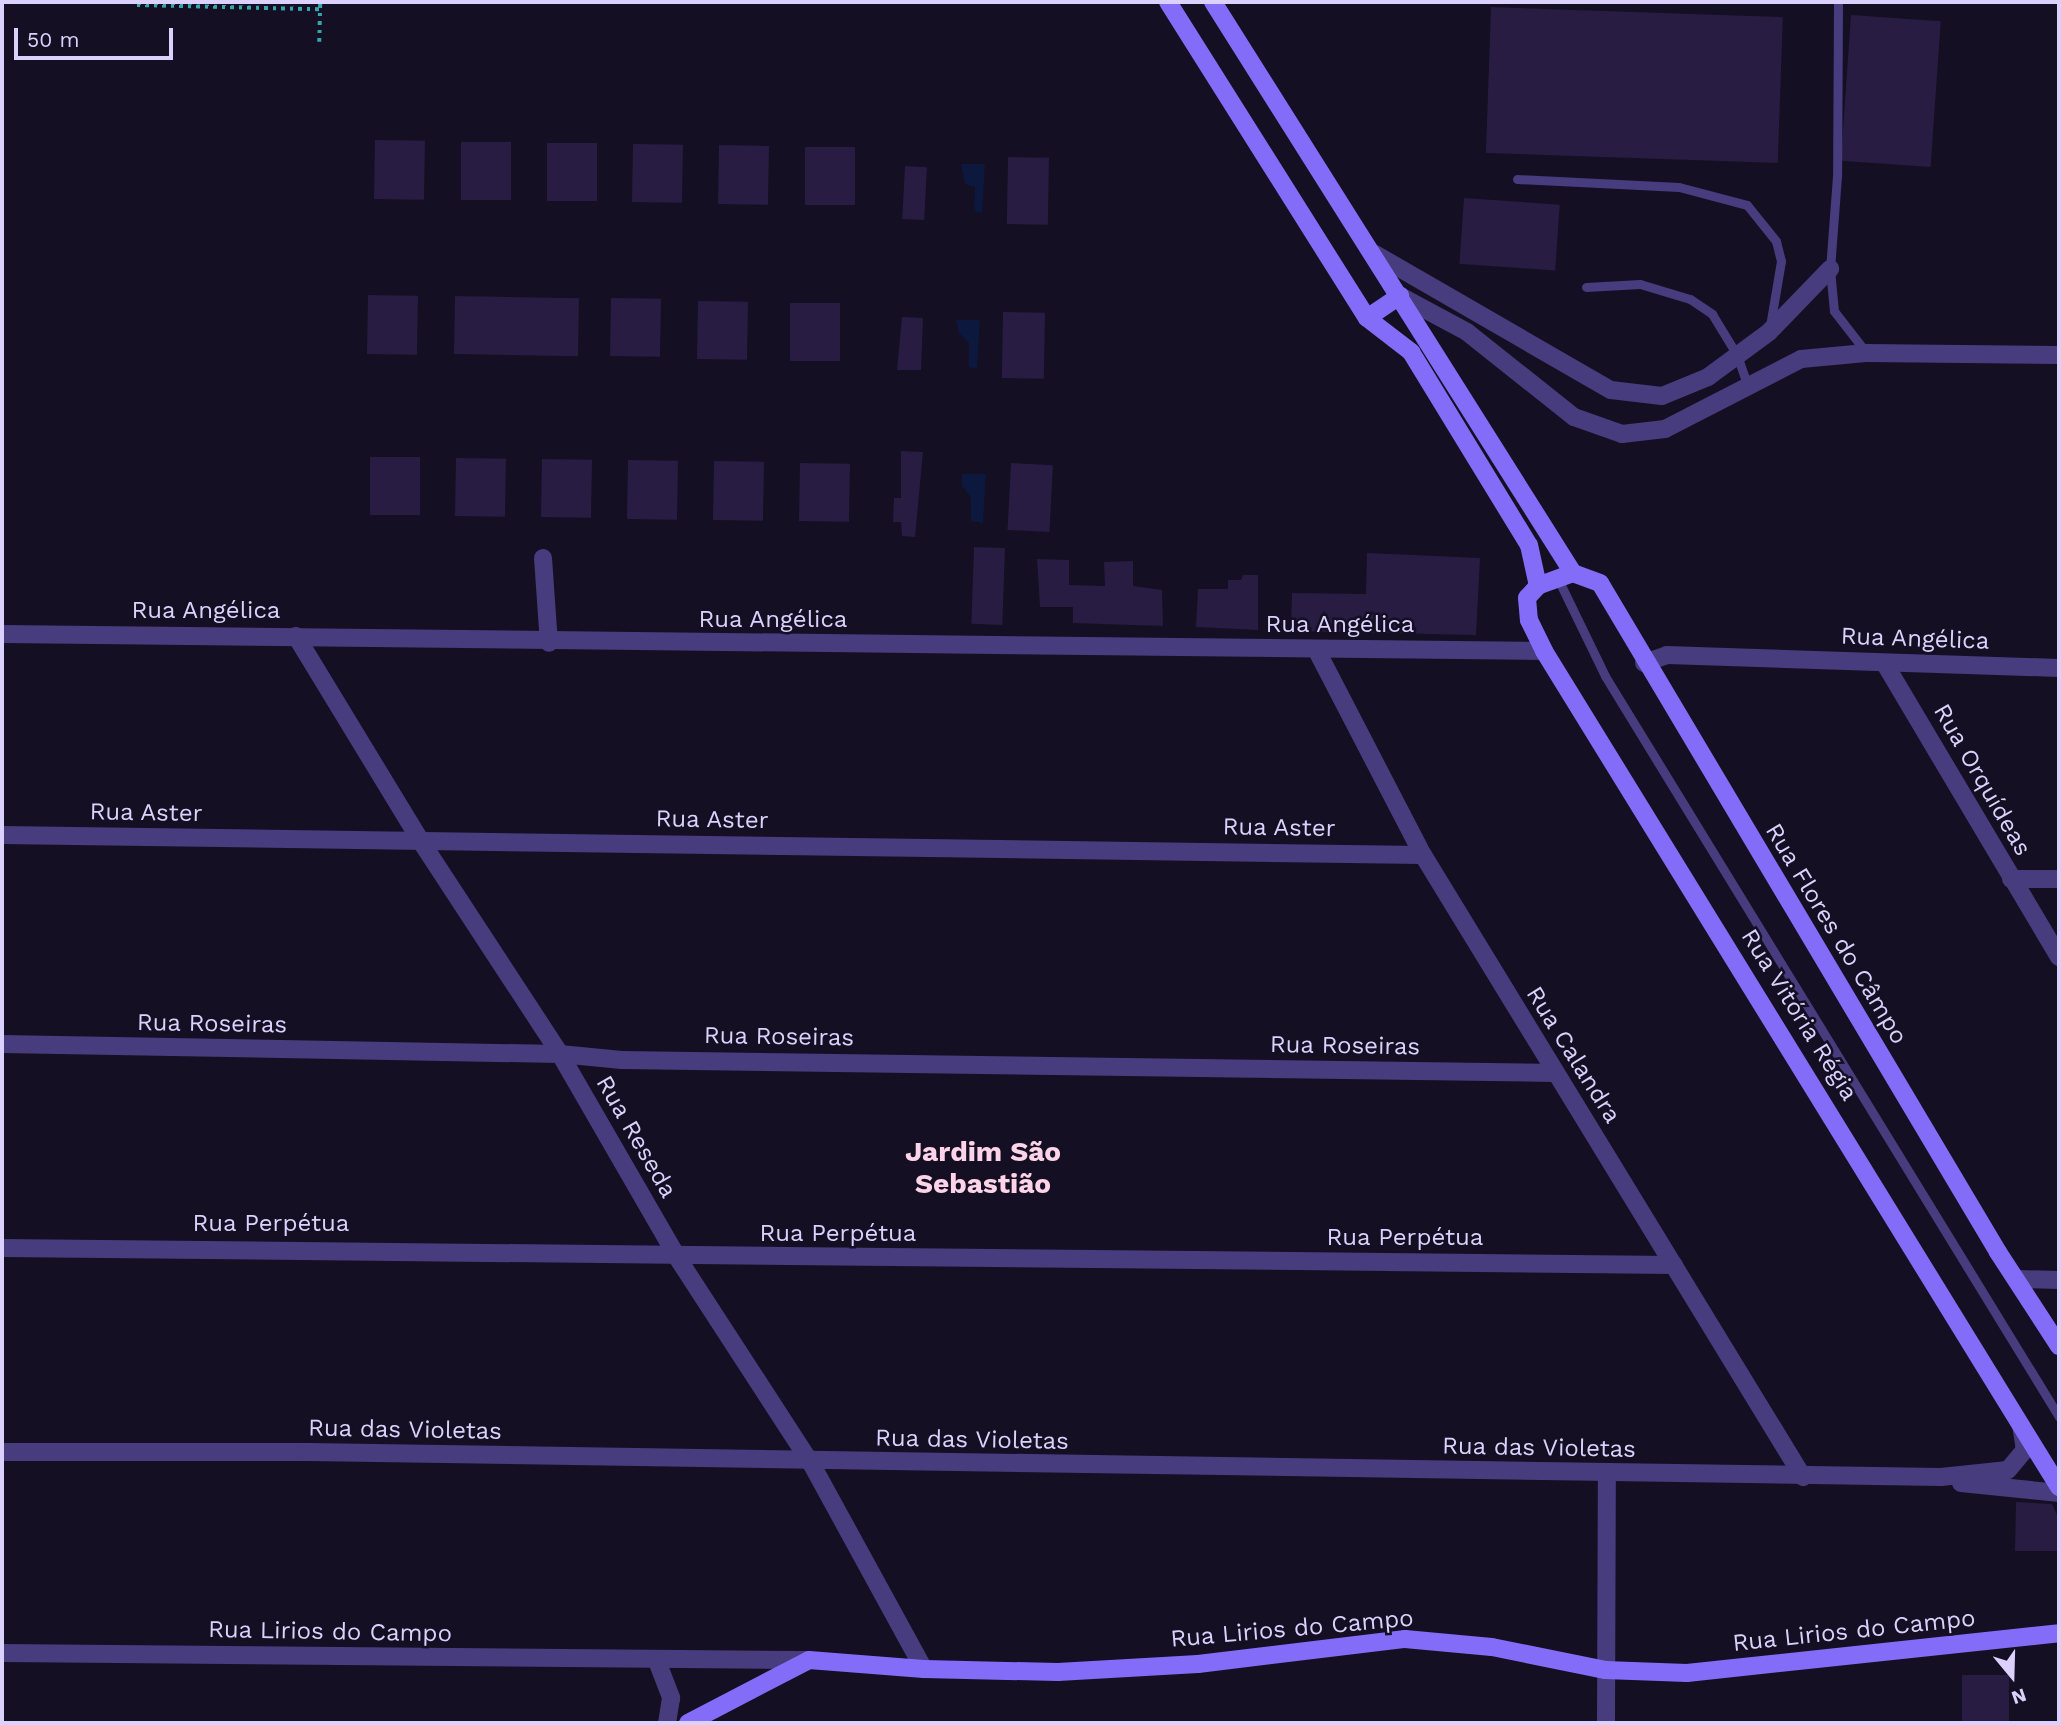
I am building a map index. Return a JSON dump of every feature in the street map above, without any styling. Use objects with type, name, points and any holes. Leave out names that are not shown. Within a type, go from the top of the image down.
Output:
[{"type":"street","points":[[1168,2],[1367,318],[1411,352],[1529,545],[1538,586],[1565,576],[1375,254],[1213,2]]},
{"type":"street","points":[[1375,254],[1611,390],[1662,396],[1708,377],[1769,332],[1830,269]]},
{"type":"street","points":[[1367,318],[1400,296]]},
{"type":"street","points":[[1400,296],[1467,332],[1574,417],[1622,434],[1665,429],[1801,359],[1866,353],[2059,355]]},
{"type":"street","points":[[543,558],[548,643]]},
{"type":"street","name":"Rua Flores do Câmpo","points":[[1565,576],[1600,583],[1644,663],[2059,1346]]},
{"type":"street","name":"Rua Vitória Régia","points":[[1538,586],[1527,598],[1529,620],[1544,651],[2059,1487]]},
{"type":"street","name":"Rua Angélica","points":[[2,634],[296,636],[548,643],[1544,651]]},
{"type":"street","name":"Rua Reseda","points":[[296,636],[422,843],[560,1054],[677,1257],[811,1462],[924,1669]]},
{"type":"street","name":"Rua Calandra","points":[[1316,649],[1423,855],[1803,1477]]},
{"type":"street","name":"Rua Angélica","points":[[1644,663],[1667,655],[2059,668]]},
{"type":"street","name":"Rua Orquídeas","points":[[1885,664],[2059,957]]},
{"type":"street","name":"Rua Aster","points":[[2,835],[1423,855]]},
{"type":"street","points":[[2011,879],[2059,879]]},
{"type":"street","name":"Rua Roseiras","points":[[2,1044],[560,1054],[622,1060],[1555,1073]]},
{"type":"street","name":"Rua Perpétua","points":[[2,1248],[315,1248],[677,1257],[1674,1265]]},
{"type":"street","points":[[2017,1279],[2059,1280]]},
{"type":"street","name":"Rua das Violetas","points":[[2,1452],[308,1452],[811,1462],[1941,1477],[1998,1472],[2017,1464],[2025,1450],[2019,1419]]},
{"type":"street","points":[[1606,1723],[1607,1473]]},
{"type":"street","name":"Rua das Violetas","points":[[1941,1477],[1965,1484],[2059,1493]]},
{"type":"street","name":"Rua Lirios do Campo","points":[[2,1653],[657,1661],[809,1660],[924,1669],[1058,1672],[1184,1665],[1405,1639],[1492,1647],[1605,1670],[1687,1673],[2057,1632]]},
{"type":"street","points":[[688,1723],[809,1660]]},
{"type":"street","points":[[657,1661],[671,1698],[667,1723]]},
{"type":"lane","points":[[1838,2],[1837,176],[1830,269],[1834,312],[1866,353]]},
{"type":"lane","points":[[1517,179],[1679,187],[1747,205],[1776,240],[1782,261],[1769,332]]},
{"type":"lane","points":[[1586,286],[1640,284],[1690,299],[1712,314],[1737,355],[1748,387]]},
{"type":"lane","points":[[1565,576],[1605,676],[2059,1417]]},
{"type":"path","points":[[319,42],[320,2]]},
{"type":"path","points":[[137,5],[320,9]]},
{"type":"water","points":[[961,164],[985,164],[982,213],[974,211],[975,187],[965,184]]},
{"type":"water","points":[[956,320],[980,320],[977,369],[969,367],[969,343],[959,333]]},
{"type":"water","points":[[962,474],[986,474],[983,523],[971,521],[971,498],[962,486]]},
{"type":"building","points":[[1491,7],[1783,17],[1778,163],[1486,153]]},
{"type":"building","points":[[1851,15],[1941,21],[1931,167],[1841,161]]},
{"type":"building","points":[[375,140],[425,141],[424,200],[374,199]]},
{"type":"building","points":[[461,142],[511,142],[511,200],[461,200]]},
{"type":"building","points":[[547,143],[597,143],[597,201],[547,201]]},
{"type":"building","points":[[633,144],[683,145],[682,203],[632,202]]},
{"type":"building","points":[[719,145],[769,146],[768,205],[718,204]]},
{"type":"building","points":[[805,147],[855,147],[855,205],[805,205]]},
{"type":"building","points":[[1008,157],[1049,158],[1048,225],[1007,224]]},
{"type":"building","points":[[905,166],[927,167],[924,220],[902,219]]},
{"type":"building","points":[[1464,198],[1560,205],[1555,271],[1459,264]]},
{"type":"building","points":[[368,295],[418,296],[417,355],[367,354]]},
{"type":"building","points":[[455,296],[579,298],[578,356],[454,354]]},
{"type":"building","points":[[611,298],[661,299],[660,357],[610,356]]},
{"type":"building","points":[[698,301],[748,302],[747,360],[697,359]]},
{"type":"building","points":[[790,303],[840,303],[840,361],[790,361]]},
{"type":"building","points":[[1003,312],[1045,313],[1044,379],[1002,378]]},
{"type":"building","points":[[902,317],[923,318],[921,370],[897,370]]},
{"type":"building","points":[[901,451],[923,452],[915,537],[902,536],[901,522],[893,522],[894,498],[901,498]]},
{"type":"building","points":[[370,457],[420,457],[420,515],[370,515]]},
{"type":"building","points":[[456,458],[506,459],[505,517],[455,516]]},
{"type":"building","points":[[542,459],[592,460],[591,518],[541,517]]},
{"type":"building","points":[[628,460],[678,461],[677,520],[627,519]]},
{"type":"building","points":[[714,461],[764,462],[763,521],[713,520]]},
{"type":"building","points":[[800,463],[850,464],[849,522],[799,521]]},
{"type":"building","points":[[1011,463],[1053,465],[1049,532],[1007,530]]},
{"type":"building","points":[[974,547],[1005,548],[1002,625],[971,624]]},
{"type":"building","points":[[1367,553],[1480,558],[1476,635],[1291,631],[1292,593],[1366,594]]},
{"type":"building","points":[[1037,559],[1069,560],[1069,585],[1105,586],[1104,562],[1133,561],[1133,586],[1162,590],[1163,626],[1073,623],[1073,607],[1040,607]]},
{"type":"building","points":[[1243,575],[1258,575],[1258,630],[1196,627],[1198,589],[1228,589],[1228,580],[1241,580]]},
{"type":"building","points":[[2016,1502],[2052,1504],[2059,1519],[2059,1551],[2015,1551]]},
{"type":"building","points":[[1962,1675],[2009,1675],[2009,1723],[1962,1723]]},
{"type":"district","name":"Jardim São Sebastião","points":[[983,1168]]}]
